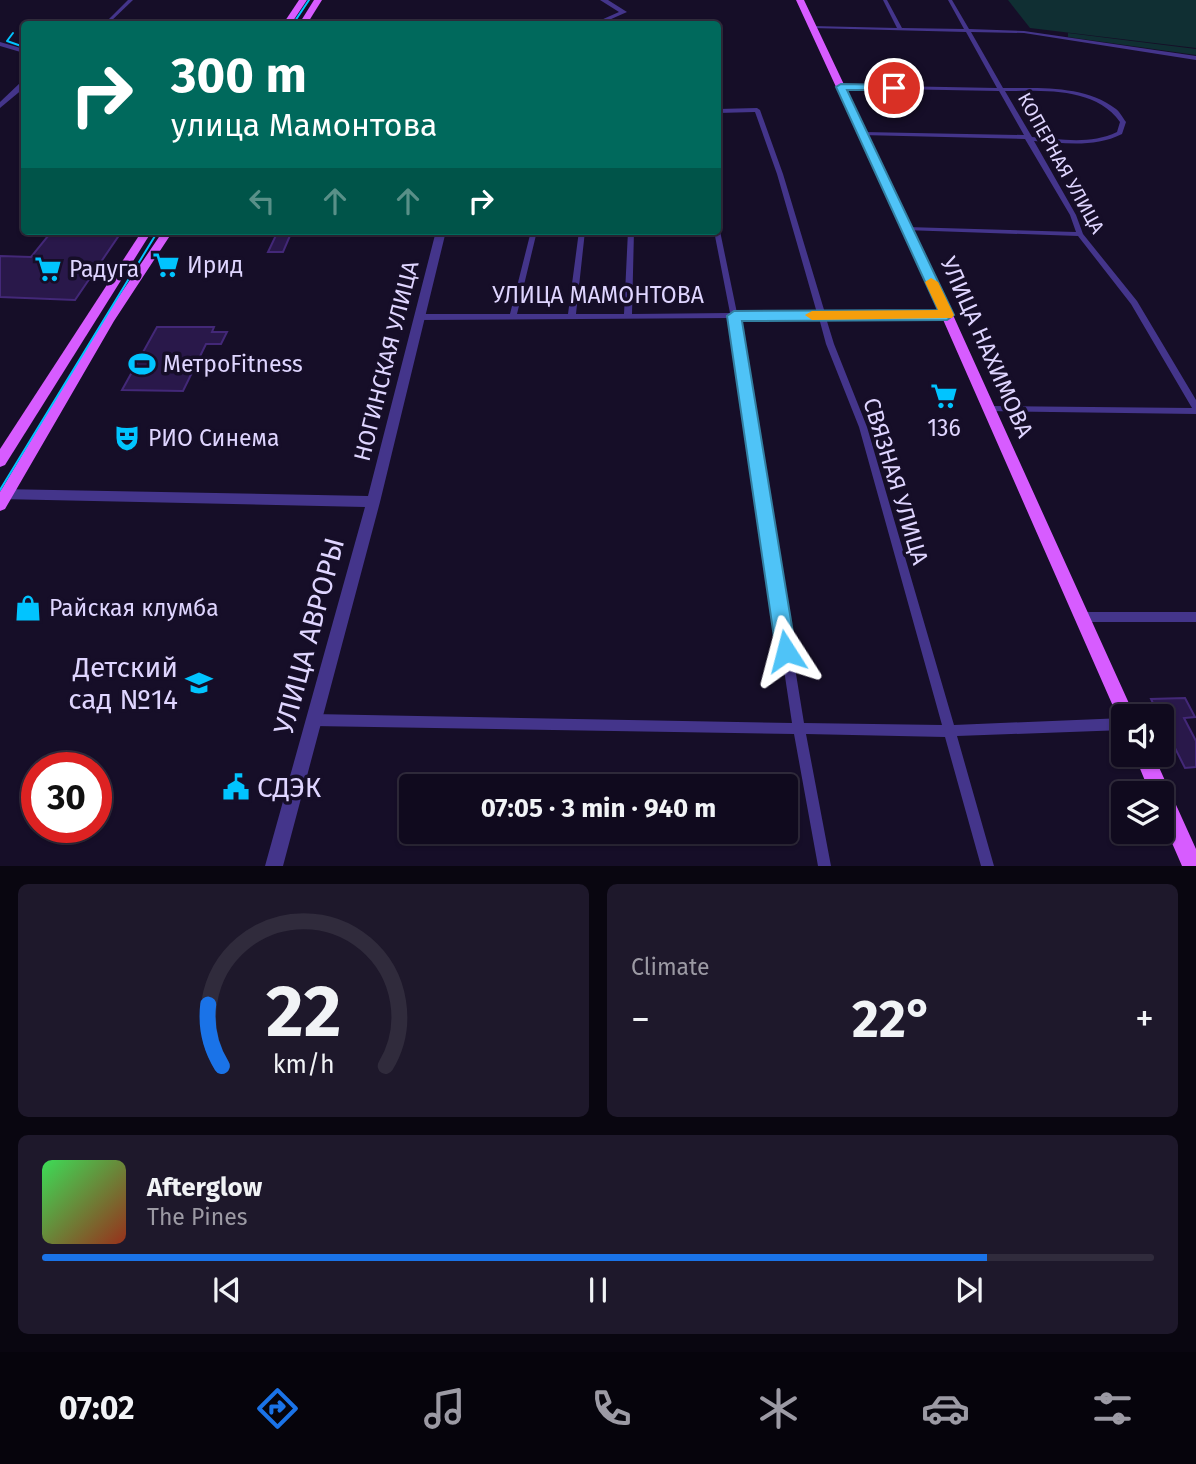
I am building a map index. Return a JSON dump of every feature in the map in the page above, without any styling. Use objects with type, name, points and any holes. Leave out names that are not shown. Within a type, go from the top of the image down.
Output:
[{"type":"main road","points":[[289,21],[303,0]]},
{"type":"main road","points":[[305,21],[318,0]]},
{"type":"main road","name":"УЛИЦА НАХИМОВА","points":[[800,0],[947,315],[1121,704]]},
{"type":"main road","points":[[0,461],[144,235]]},
{"type":"main road","points":[[2,498],[109,320],[165,235]]},
{"type":"main road","points":[[1174,824],[1193,866]]},
{"type":"street","points":[[109,21],[131,0]]},
{"type":"street","points":[[603,0],[621,9],[623,13],[603,21]]},
{"type":"street","points":[[885,0],[900,29]]},
{"type":"street","name":"КОПЕРНАЯ УЛИЦА","points":[[950,0],[1073,215],[1080,234],[1134,303],[1196,409]]},
{"type":"street","points":[[812,27],[1024,32],[1196,58]]},
{"type":"street","points":[[0,44],[21,50]]},
{"type":"street","points":[[0,106],[21,87]]},
{"type":"street","points":[[841,87],[1055,90],[1085,95],[1115,111],[1123,122],[1120,132],[1114,137],[1094,141],[863,134]]},
{"type":"street","name":"СВЯЗНАЯ УЛИЦА","points":[[721,111],[757,110],[780,174],[802,256],[831,344],[863,427],[988,866]]},
{"type":"street","points":[[907,229],[1080,234]]},
{"type":"street","name":"НОГИНСКАЯ УЛИЦА","points":[[373,502],[440,235]]},
{"type":"street","points":[[513,316],[533,235]]},
{"type":"street","points":[[572,316],[582,235]]},
{"type":"street","points":[[628,316],[631,235]]},
{"type":"street","points":[[718,235],[734,316],[799,729],[825,866]]},
{"type":"street","name":"УЛИЦА МАМОНТОВА","points":[[418,317],[947,315]]},
{"type":"street","points":[[989,409],[1196,409]]},
{"type":"street","points":[[2,498],[373,502]]},
{"type":"street","name":"УЛИЦА АВРОРЫ","points":[[274,866],[373,502]]},
{"type":"street","points":[[1081,617],[1196,617]]},
{"type":"street","points":[[313,720],[949,731],[1111,725]]},
{"type":"green space","points":[[1008,0],[1196,0],[1196,48],[1030,28]]},
{"type":"green space","points":[[1068,33],[1196,49],[1196,55],[1068,37]]},
{"type":"building","name":"Радуга","points":[[49,235],[119,235],[75,300],[0,297],[0,256],[31,257]]},
{"type":"building","points":[[276,235],[290,235],[283,252],[268,252]]},
{"type":"building","points":[[157,327],[214,327],[212,332],[227,332],[221,344],[206,344],[183,391],[122,390]]},
{"type":"building","points":[[1185,698],[1195,717],[1184,718],[1196,741],[1196,767],[1185,768],[1174,746],[1174,704],[1153,704],[1151,699]]},
{"type":"tram line","points":[[295,21],[309,0]]},
{"type":"tram line","points":[[13,33],[7,41],[21,46]]},
{"type":"tram line","points":[[0,490],[156,235]]},
{"type":"slow traffic","points":[[812,315],[947,315],[931,282]]},
{"type":"place","name":"Ирид","points":[[166,265]]},
{"type":"place","name":"Радуга","points":[[48,269]]},
{"type":"place","name":"МетроFitness","points":[[142,364]]},
{"type":"place","name":"136","points":[[944,396]]},
{"type":"place","name":"РИО Синема","points":[[127,438]]},
{"type":"place","name":"Райская клумба","points":[[28,608]]},
{"type":"place","name":"Детский сад №14","points":[[199,683]]},
{"type":"place","name":"СДЭК","points":[[236,787]]},
{"type":"route","points":[[786,651],[734,316],[947,315],[841,87],[894,88]]}]
